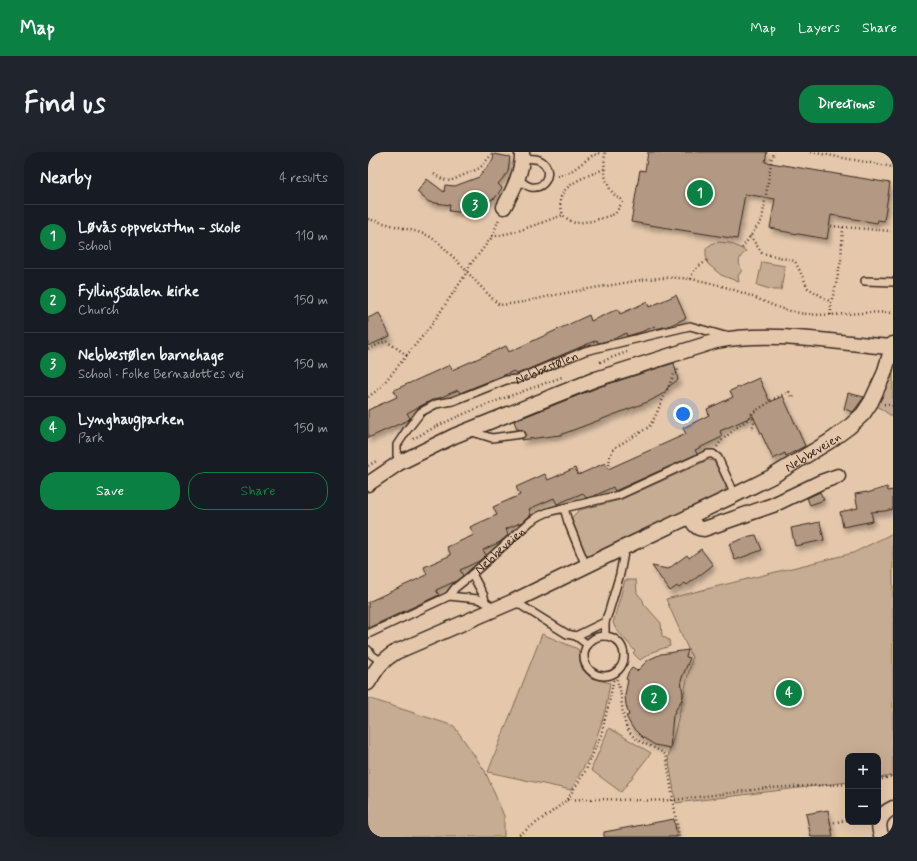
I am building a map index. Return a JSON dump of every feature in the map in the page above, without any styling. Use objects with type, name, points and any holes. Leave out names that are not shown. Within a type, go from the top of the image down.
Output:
[{"type":"street","points":[[504,207],[518,179],[522,155]]},
{"type":"street","name":"Nebbestølen","points":[[368,484],[399,463],[467,430],[596,379],[716,341],[731,338],[766,336],[893,346]]},
{"type":"street","name":"Nebbeveien","points":[[368,683],[382,662],[396,652],[490,605],[514,601],[625,546],[734,495],[771,477],[830,441],[863,414],[872,402],[884,374],[893,346]]},
{"type":"street","name":"Nebbeveien","points":[[690,516],[694,524],[701,529],[704,529],[773,505],[821,482],[838,476]]},
{"type":"street","points":[[882,837],[879,831],[880,820],[883,814],[893,808]]},
{"type":"lane","points":[[518,179],[527,186],[536,188],[544,183],[548,174],[546,165],[542,162],[522,155]]},
{"type":"lane","points":[[865,281],[893,282]]},
{"type":"lane","name":"Nebbestølen","points":[[399,463],[397,454],[398,445],[407,430],[421,412],[436,404],[453,401],[506,380],[518,379],[585,351],[690,326],[731,338]]},
{"type":"lane","points":[[467,430],[492,438],[521,434]]},
{"type":"lane","name":"Nebbeveien","points":[[368,634],[449,596],[455,588],[531,521],[547,512],[619,495],[708,454],[712,454]]},
{"type":"lane","points":[[712,454],[718,458],[734,495]]},
{"type":"lane","points":[[564,508],[568,522],[586,566]]},
{"type":"lane","points":[[605,636],[604,622],[609,611],[620,574],[625,546]]},
{"type":"lane","points":[[472,574],[490,605]]},
{"type":"lane","points":[[449,596],[478,599],[490,605]]},
{"type":"lane","points":[[514,601],[567,634],[576,636],[588,645]]},
{"type":"lane","points":[[576,636],[604,622]]},
{"type":"lane","points":[[605,636],[617,641],[621,645],[624,657],[620,668],[615,672],[603,676],[590,670],[584,658],[588,645],[593,640],[605,636]]},
{"type":"lane","points":[[368,650],[382,662]]},
{"type":"path","points":[[434,174],[438,178],[450,181],[480,168],[494,152]]},
{"type":"path","points":[[547,179],[570,172],[592,156],[603,152],[606,181],[613,193],[623,201],[615,214],[593,221],[575,223],[563,215],[559,203],[562,194],[569,187],[582,178],[604,169]]},
{"type":"path","points":[[742,248],[762,220],[772,157],[775,152]]},
{"type":"path","points":[[811,152],[893,167]]},
{"type":"path","points":[[368,397],[379,389],[430,326],[472,263],[492,238],[504,207]]},
{"type":"path","points":[[492,238],[518,231],[563,215]]},
{"type":"path","points":[[368,219],[429,236],[439,243],[499,305],[637,281],[665,278],[691,279],[712,283],[791,312],[831,315],[873,312],[893,313]]},
{"type":"path","points":[[831,226],[891,231]]},
{"type":"path","points":[[831,315],[831,302],[841,260],[843,227]]},
{"type":"path","points":[[750,236],[762,253],[795,261],[808,288],[831,302]]},
{"type":"path","points":[[691,279],[691,276],[695,270],[707,261]]},
{"type":"path","points":[[368,349],[386,341],[407,355]]},
{"type":"path","points":[[609,464],[610,456],[614,448],[649,427],[674,374],[678,374]]},
{"type":"path","points":[[712,454],[721,441],[747,420],[752,413],[770,402],[770,400],[789,392],[791,397],[797,396]]},
{"type":"path","points":[[752,413],[754,422],[752,430]]},
{"type":"path","points":[[615,672],[628,730],[633,736],[643,743],[662,751],[666,755],[679,837]]},
{"type":"path","points":[[516,837],[567,800],[586,770],[601,735],[615,672]]},
{"type":"path","points":[[881,779],[893,776]]},
{"type":"path","points":[[567,800],[659,801],[768,788],[845,784]]},
{"type":"path","points":[[830,823],[845,820]]},
{"type":"shaded area","points":[[713,243],[730,243],[746,251],[740,260],[742,270],[738,276],[739,282],[721,275],[708,264],[706,248]]},
{"type":"shaded area","points":[[762,262],[785,266],[781,290],[773,290],[757,285]]},
{"type":"shaded area","points":[[893,344],[893,417],[871,402]]},
{"type":"shaded area","points":[[708,460],[714,461],[726,486],[725,491],[589,557],[586,556],[571,520],[579,510],[620,500]]},
{"type":"shaded area","points":[[893,533],[893,776],[881,778],[881,753],[845,753],[845,782],[676,803],[668,757],[692,658],[666,599],[853,553]]},
{"type":"shaded area","points":[[625,580],[636,580],[637,593],[643,600],[644,604],[661,623],[662,636],[669,640],[670,646],[652,652],[640,660],[633,653],[635,651],[616,629],[613,623]]},
{"type":"shaded area","points":[[542,634],[578,649],[582,669],[591,678],[610,683],[605,712],[591,754],[571,790],[488,772]]},
{"type":"shaded area","points":[[368,698],[454,726],[485,771],[504,816],[504,837],[368,837]]},
{"type":"shaded area","points":[[609,728],[651,753],[621,792],[591,770]]},
{"type":"building","points":[[648,152],[767,152],[765,162],[890,183],[884,221],[878,220],[877,223],[831,215],[827,239],[781,231],[770,228],[775,199],[745,194],[737,239],[631,222],[640,170],[645,171]]},
{"type":"building","points":[[494,154],[510,157],[508,172],[498,184],[502,188],[495,198],[458,212],[449,211],[450,205],[429,202],[417,192],[427,179],[444,192],[445,185],[455,186],[479,177],[493,160]]},
{"type":"building","points":[[676,295],[686,318],[671,325],[656,329],[655,326],[627,336],[626,333],[611,340],[598,343],[597,340],[517,374],[514,371],[460,393],[458,390],[434,399],[407,413],[410,418],[408,420],[368,438],[368,410],[397,397],[394,390],[450,365],[452,370],[506,346],[509,352],[589,315],[591,321],[618,309],[620,314],[647,302],[649,307]]},
{"type":"building","points":[[379,313],[390,336],[368,346],[368,318]]},
{"type":"building","points":[[674,363],[678,380],[669,386],[664,393],[650,401],[560,435],[521,440],[526,433],[523,430],[517,429],[514,421],[599,387]]},
{"type":"building","points":[[759,378],[770,402],[783,396],[805,446],[786,456],[785,453],[773,459],[753,416],[720,431],[722,437],[695,450],[697,454],[615,491],[613,487],[586,498],[583,493],[557,504],[554,498],[529,509],[531,515],[522,522],[506,529],[508,535],[500,542],[483,550],[486,555],[479,561],[460,570],[463,576],[456,581],[436,590],[439,595],[368,628],[368,602],[427,575],[424,567],[451,555],[447,547],[474,535],[470,527],[497,515],[493,507],[520,495],[516,487],[545,474],[548,480],[575,468],[578,475],[605,463],[608,469],[686,434],[683,428],[709,415],[707,409],[733,397],[730,391]]},
{"type":"building","points":[[848,393],[864,397],[853,412],[844,409]]},
{"type":"building","points":[[887,487],[888,491],[893,490],[893,509],[871,512],[873,521],[843,527],[840,512],[858,508],[855,494],[867,493]]},
{"type":"building","points":[[820,492],[824,500],[810,505],[807,498]]},
{"type":"building","points":[[820,522],[824,540],[795,546],[791,528]]},
{"type":"building","points":[[756,535],[762,550],[735,560],[729,544]]},
{"type":"building","points":[[701,549],[713,565],[687,585],[685,583],[679,588],[677,586],[670,591],[652,566],[668,569],[687,555],[689,558]]},
{"type":"building","points":[[688,650],[686,657],[690,658],[681,680],[683,695],[682,699],[673,715],[670,748],[655,745],[642,737],[632,727],[626,716],[629,715],[625,695],[628,673],[632,668],[637,671],[648,660],[661,654]]},
{"type":"building","points":[[828,810],[833,837],[811,837],[806,814]]},
{"type":"building","points":[[674,819],[677,837],[604,837],[604,832]]},
{"type":"place","name":"Løvås oppveksttun - skole","points":[[700,193]]},
{"type":"place","name":"Nebbestølen barnehage","points":[[475,205]]},
{"type":"place","name":"Lynghaugparken","points":[[789,693]]},
{"type":"place","name":"Fyllingsdalen kirke","points":[[654,698]]}]
